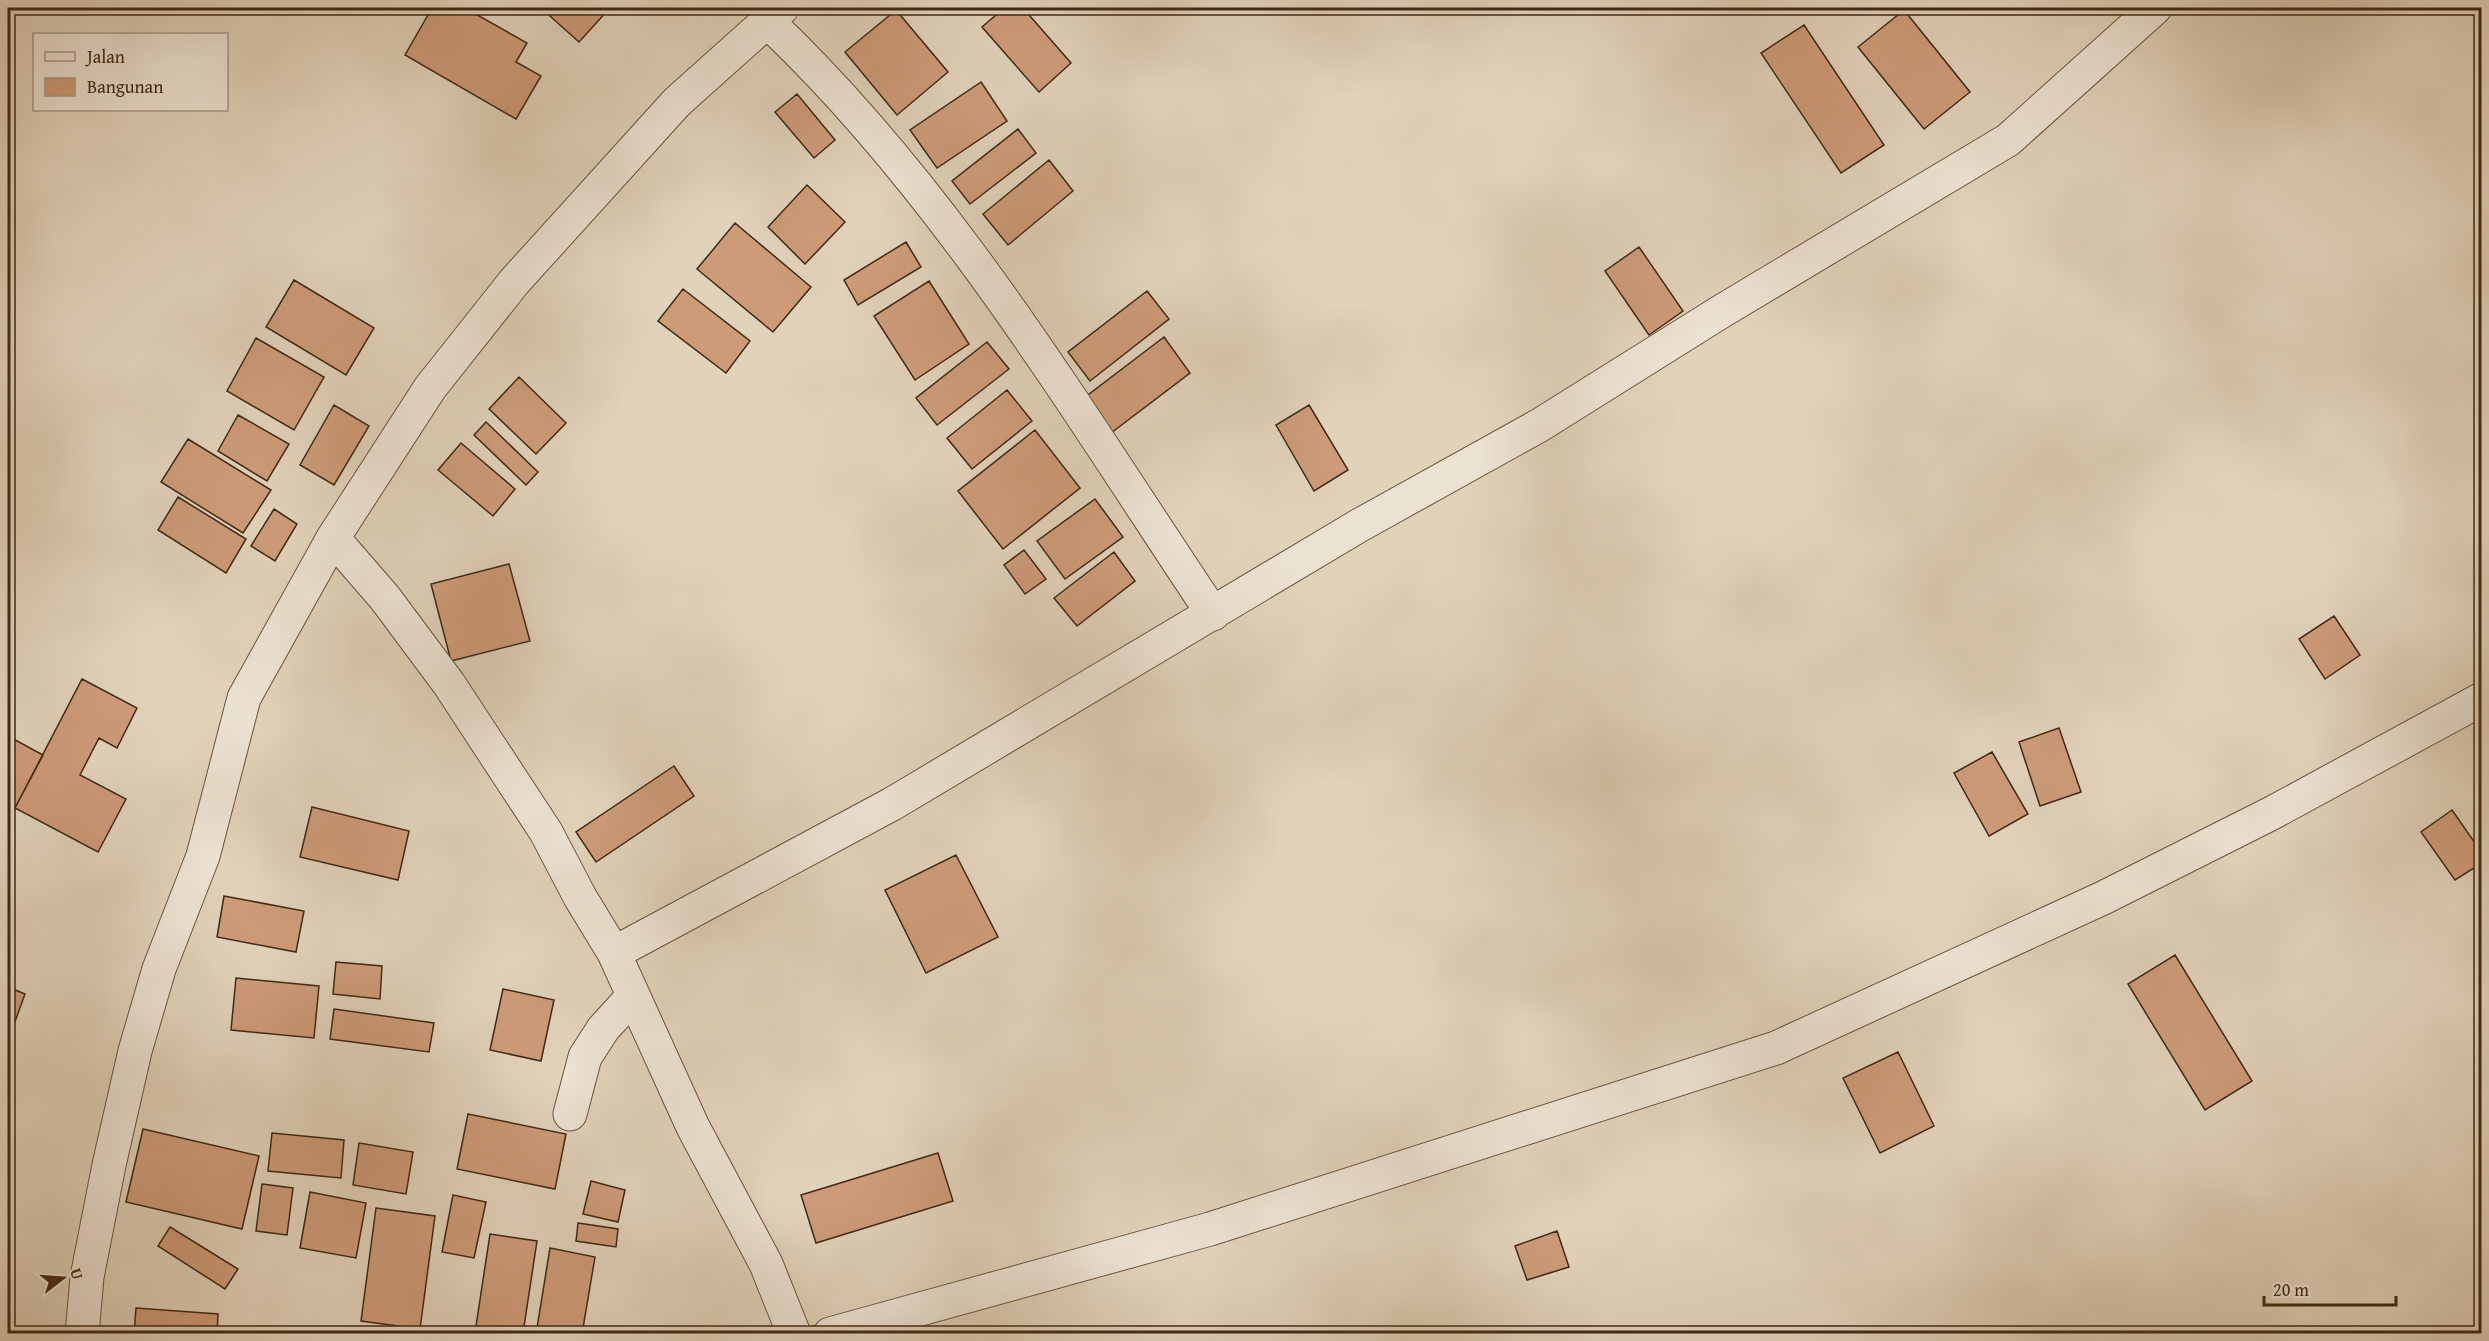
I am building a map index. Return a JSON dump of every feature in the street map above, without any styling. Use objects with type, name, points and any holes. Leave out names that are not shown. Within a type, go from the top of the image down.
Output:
[{"type":"street","points":[[614,953],[892,804],[1360,525],[1540,425],[1722,311],[2008,140],[2156,8]]},
{"type":"street","points":[[82,1334],[87,1277],[135,1051],[159,969],[203,856],[244,698],[333,538],[430,388],[514,282],[677,102],[775,14],[800,52],[840,95],[931,204],[1003,300],[1213,614]]},
{"type":"street","points":[[333,538],[385,598],[449,684],[546,832],[580,897],[614,953],[693,1127],[766,1264],[794,1334]]},
{"type":"street","points":[[830,1334],[1210,1229],[1776,1048],[2103,898],[2272,813],[2386,750],[2439,725],[2481,699]]},
{"type":"street","points":[[570,1114],[585,1057],[603,1029],[633,996]]},
{"type":"building","points":[[432,8],[465,8],[527,43],[516,62],[541,76],[516,119],[405,55]]},
{"type":"building","points":[[541,8],[606,8],[608,10],[579,42]]},
{"type":"building","points":[[1004,8],[1023,8],[1071,63],[1039,92],[982,27]]},
{"type":"building","points":[[896,10],[948,72],[897,115],[845,52]]},
{"type":"building","points":[[1904,10],[1970,92],[1924,129],[1858,47]]},
{"type":"building","points":[[1804,25],[1884,145],[1841,173],[1761,53]]},
{"type":"building","points":[[981,82],[1007,121],[937,168],[910,130]]},
{"type":"building","points":[[797,94],[835,140],[814,158],[775,112]]},
{"type":"building","points":[[1018,129],[1036,153],[970,204],[952,181]]},
{"type":"building","points":[[1049,160],[1073,191],[1008,245],[983,214]]},
{"type":"building","points":[[807,185],[845,222],[805,264],[768,227]]},
{"type":"building","points":[[735,223],[811,287],[773,332],[697,269]]},
{"type":"building","points":[[906,242],[921,267],[858,305],[844,280]]},
{"type":"building","points":[[1639,247],[1683,311],[1649,335],[1605,271]]},
{"type":"building","points":[[294,280],[374,328],[346,375],[266,327]]},
{"type":"building","points":[[929,281],[969,344],[915,380],[874,316]]},
{"type":"building","points":[[683,289],[750,341],[726,373],[658,321]]},
{"type":"building","points":[[1147,291],[1169,319],[1090,381],[1068,352]]},
{"type":"building","points":[[1164,337],[1190,373],[1111,433],[1084,398]]},
{"type":"building","points":[[256,338],[324,377],[294,430],[227,391]]},
{"type":"building","points":[[987,342],[1009,369],[937,425],[916,398]]},
{"type":"building","points":[[519,377],[566,423],[536,454],[489,409]]},
{"type":"building","points":[[1007,390],[1032,421],[972,469],[947,438]]},
{"type":"building","points":[[334,405],[369,426],[334,485],[300,465]]},
{"type":"building","points":[[1309,405],[1348,470],[1314,491],[1276,425]]},
{"type":"building","points":[[238,415],[289,444],[267,481],[218,451]]},
{"type":"building","points":[[486,422],[538,472],[526,485],[474,435]]},
{"type":"building","points":[[1035,430],[1080,488],[1003,549],[958,491]]},
{"type":"building","points":[[188,439],[271,490],[243,533],[161,482]]},
{"type":"building","points":[[461,443],[515,489],[493,516],[438,470]]},
{"type":"building","points":[[178,497],[246,539],[226,573],[158,530]]},
{"type":"building","points":[[1095,499],[1123,537],[1065,579],[1037,541]]},
{"type":"building","points":[[274,509],[297,524],[275,561],[251,546]]},
{"type":"building","points":[[1024,550],[1046,579],[1025,594],[1004,565]]},
{"type":"building","points":[[1114,552],[1135,581],[1077,626],[1054,598]]},
{"type":"building","points":[[509,564],[530,641],[451,661],[431,584]]},
{"type":"building","points":[[2334,616],[2360,655],[2325,679],[2299,639]]},
{"type":"building","points":[[82,679],[137,708],[117,748],[99,738],[80,775],[126,799],[98,852],[15,808]]},
{"type":"building","points":[[2059,728],[2081,792],[2040,806],[2019,742]]},
{"type":"building","points":[[8,736],[43,755],[15,808],[8,804]]},
{"type":"building","points":[[1992,752],[2028,814],[1989,836],[1954,773]]},
{"type":"building","points":[[674,766],[694,796],[596,862],[576,832]]},
{"type":"building","points":[[312,807],[409,831],[398,880],[300,857]]},
{"type":"building","points":[[2452,810],[2482,853],[2482,863],[2455,880],[2421,832]]},
{"type":"building","points":[[956,855],[998,937],[926,973],[885,890]]},
{"type":"building","points":[[224,896],[304,911],[296,952],[217,937]]},
{"type":"building","points":[[2175,955],[2252,1081],[2205,1110],[2128,984]]},
{"type":"building","points":[[336,962],[382,966],[380,999],[333,994]]},
{"type":"building","points":[[236,978],[319,986],[314,1038],[231,1030]]},
{"type":"building","points":[[8,987],[25,994],[8,1041]]},
{"type":"building","points":[[503,989],[554,1000],[541,1061],[490,1050]]},
{"type":"building","points":[[334,1009],[434,1023],[429,1052],[330,1039]]},
{"type":"building","points":[[1898,1052],[1934,1126],[1880,1153],[1843,1078]]},
{"type":"building","points":[[468,1114],[566,1134],[555,1189],[457,1169]]},
{"type":"building","points":[[143,1129],[259,1156],[242,1229],[126,1202]]},
{"type":"building","points":[[272,1133],[344,1140],[341,1178],[268,1171]]},
{"type":"building","points":[[359,1143],[413,1152],[406,1194],[353,1185]]},
{"type":"building","points":[[938,1153],[953,1201],[816,1243],[801,1195]]},
{"type":"building","points":[[591,1181],[625,1190],[618,1222],[583,1214]]},
{"type":"building","points":[[262,1184],[293,1188],[287,1235],[256,1231]]},
{"type":"building","points":[[310,1192],[366,1203],[356,1258],[300,1248]]},
{"type":"building","points":[[453,1195],[486,1202],[474,1258],[442,1252]]},
{"type":"building","points":[[376,1208],[435,1216],[420,1329],[361,1321]]},
{"type":"building","points":[[578,1223],[618,1229],[616,1247],[576,1241]]},
{"type":"building","points":[[170,1227],[238,1269],[225,1289],[158,1246]]},
{"type":"building","points":[[1557,1231],[1569,1267],[1527,1280],[1515,1246]]},
{"type":"building","points":[[490,1234],[537,1241],[523,1333],[476,1326]]},
{"type":"building","points":[[550,1248],[595,1257],[582,1334],[536,1334]]},
{"type":"building","points":[[136,1308],[218,1314],[217,1334],[134,1334]]}]
